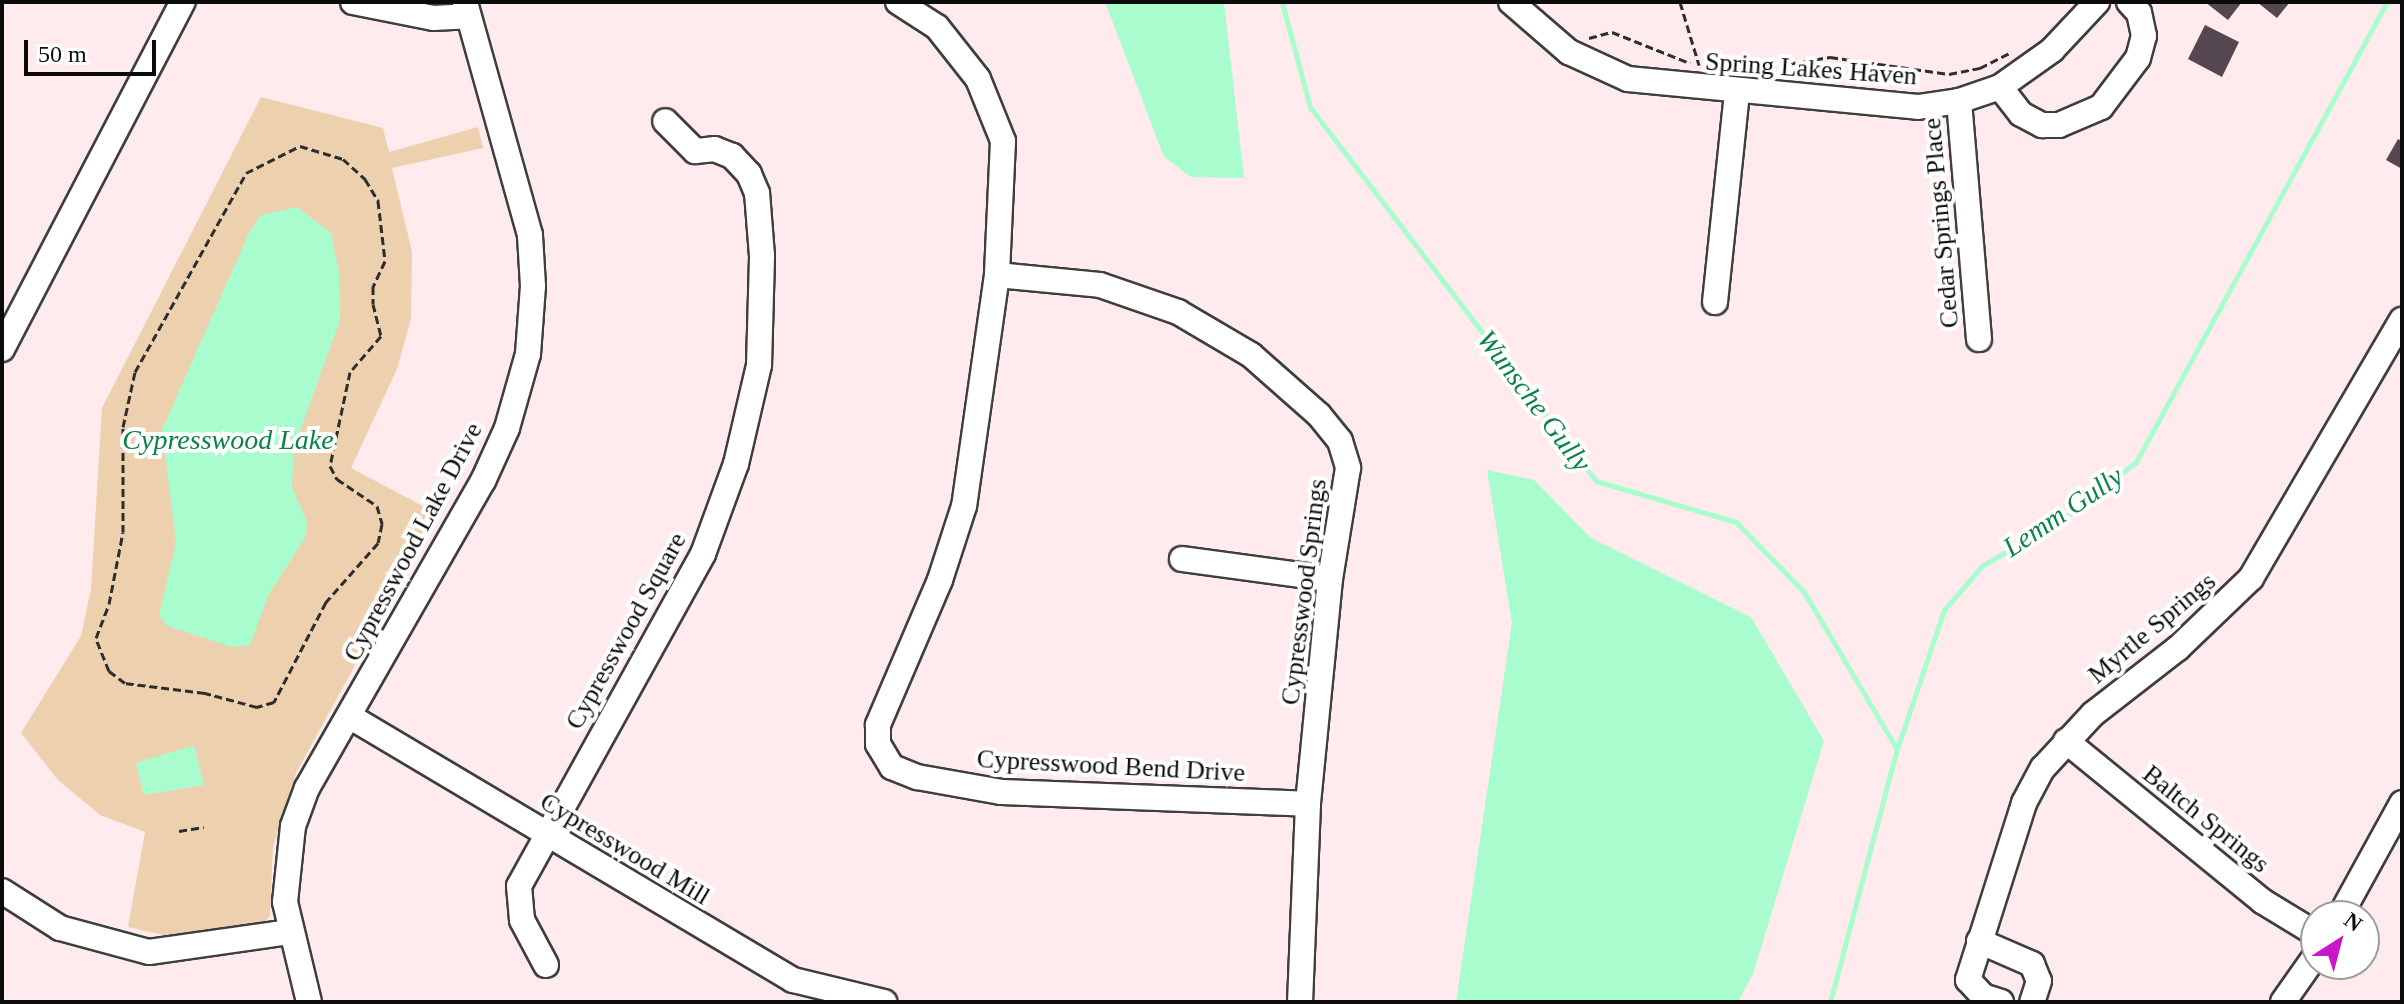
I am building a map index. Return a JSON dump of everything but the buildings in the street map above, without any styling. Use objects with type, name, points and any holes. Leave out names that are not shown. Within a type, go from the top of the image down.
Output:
[{"type":"street","points":[[2,349],[183,2]]},
{"type":"street","points":[[353,2],[433,18],[467,9]]},
{"type":"street","points":[[898,2],[937,27],[978,79],[1003,141],[997,275]]},
{"type":"street","name":"Spring Lakes Haven","points":[[1511,2],[1558,44],[1597,67],[1664,86],[1739,82],[1918,107],[1959,101],[2000,87],[2052,50],[2097,2]]},
{"type":"street","points":[[2000,87],[2021,114],[2042,125],[2059,125],[2101,107],[2138,58],[2144,36],[2139,13],[2129,2]]},
{"type":"street","name":"Cypresswood Lake Drive","points":[[309,1002],[289,932],[285,867],[293,826],[307,788],[483,481],[507,428],[528,354],[533,286],[530,235],[467,9]]},
{"type":"street","points":[[1715,302],[1739,82]]},
{"type":"street","name":"Cedar Springs Place","points":[[1959,101],[1979,339]]},
{"type":"street","name":"Cypresswood Square","points":[[546,965],[522,920],[519,886],[703,554],[736,464],[759,365],[762,256],[757,193],[749,174],[732,156],[715,149],[695,151],[665,121]]},
{"type":"street","name":"Cypresswood Springs","points":[[997,275],[1100,285],[1178,312],[1251,355],[1319,415],[1340,441],[1348,468],[1330,579],[1308,804],[1300,1002]]},
{"type":"street","name":"Cypresswood Bend Drive","points":[[997,275],[964,506],[940,580],[878,725],[878,744],[892,767],[917,777],[1001,792],[1308,804]]},
{"type":"street","name":"Myrtle Springs","points":[[2001,1002],[1983,996],[1968,980],[2024,803],[2066,741],[2225,607],[2251,578],[2398,334]]},
{"type":"street","points":[[1182,559],[1330,579]]},
{"type":"street","name":"Cypresswood Mill","points":[[349,716],[546,835],[790,991],[884,1002]]},
{"type":"street","name":"Baltch Springs","points":[[2066,741],[2262,901],[2300,924]]},
{"type":"street","points":[[2349,900],[2402,803]]},
{"type":"street","points":[[5,902],[60,928],[149,952],[289,932]]},
{"type":"street","points":[[1979,941],[2032,964],[2039,981],[2032,1002]]},
{"type":"street","points":[[2283,1002],[2300,978]]},
{"type":"path","points":[[1680,2],[1699,65]]},
{"type":"path","points":[[1587,38],[1612,32],[1659,54],[1713,67]]},
{"type":"path","points":[[1739,82],[1830,57],[1963,73],[2018,49]]},
{"type":"path","points":[[300,146],[343,159],[365,179],[378,201],[385,261],[373,287],[381,336],[350,372],[330,466],[337,479],[377,506],[382,524],[378,543],[326,602],[274,702],[249,706],[205,693],[125,683],[109,671],[96,638],[109,604],[123,532],[123,427],[135,372],[246,173],[257,163],[300,146]]},
{"type":"path","points":[[179,831],[204,827]]},
{"type":"shaded area","points":[[261,97],[383,128],[389,152],[478,127],[483,148],[392,168],[412,252],[411,319],[397,369],[351,468],[438,514],[296,773],[273,847],[270,915],[264,924],[163,935],[128,927],[145,832],[100,815],[58,780],[21,733],[81,636],[91,589],[102,408]]},
{"type":"water","points":[[1105,2],[1224,2],[1244,178],[1191,177],[1164,157]]},
{"type":"water","name":"Cypresswood Lake","points":[[297,207],[331,233],[339,272],[340,320],[294,448],[292,487],[307,522],[305,538],[269,594],[250,645],[232,647],[167,626],[159,615],[176,543],[162,430],[248,235],[261,215]]},
{"type":"water","points":[[1487,470],[1534,480],[1591,538],[1751,617],[1824,741],[1753,974],[1738,1002],[1456,1002],[1512,623]]},
{"type":"water","points":[[194,745],[204,785],[144,795],[136,763]]},
{"type":"waterway","name":"Wunsche Gully","points":[[1282,2],[1310,107],[1596,481],[1736,522],[1804,592],[1897,749]]},
{"type":"waterway","name":"Lemm Gully","points":[[1830,1002],[1897,749],[1944,610],[1982,566],[2071,513],[2136,462],[2387,2]]}]
